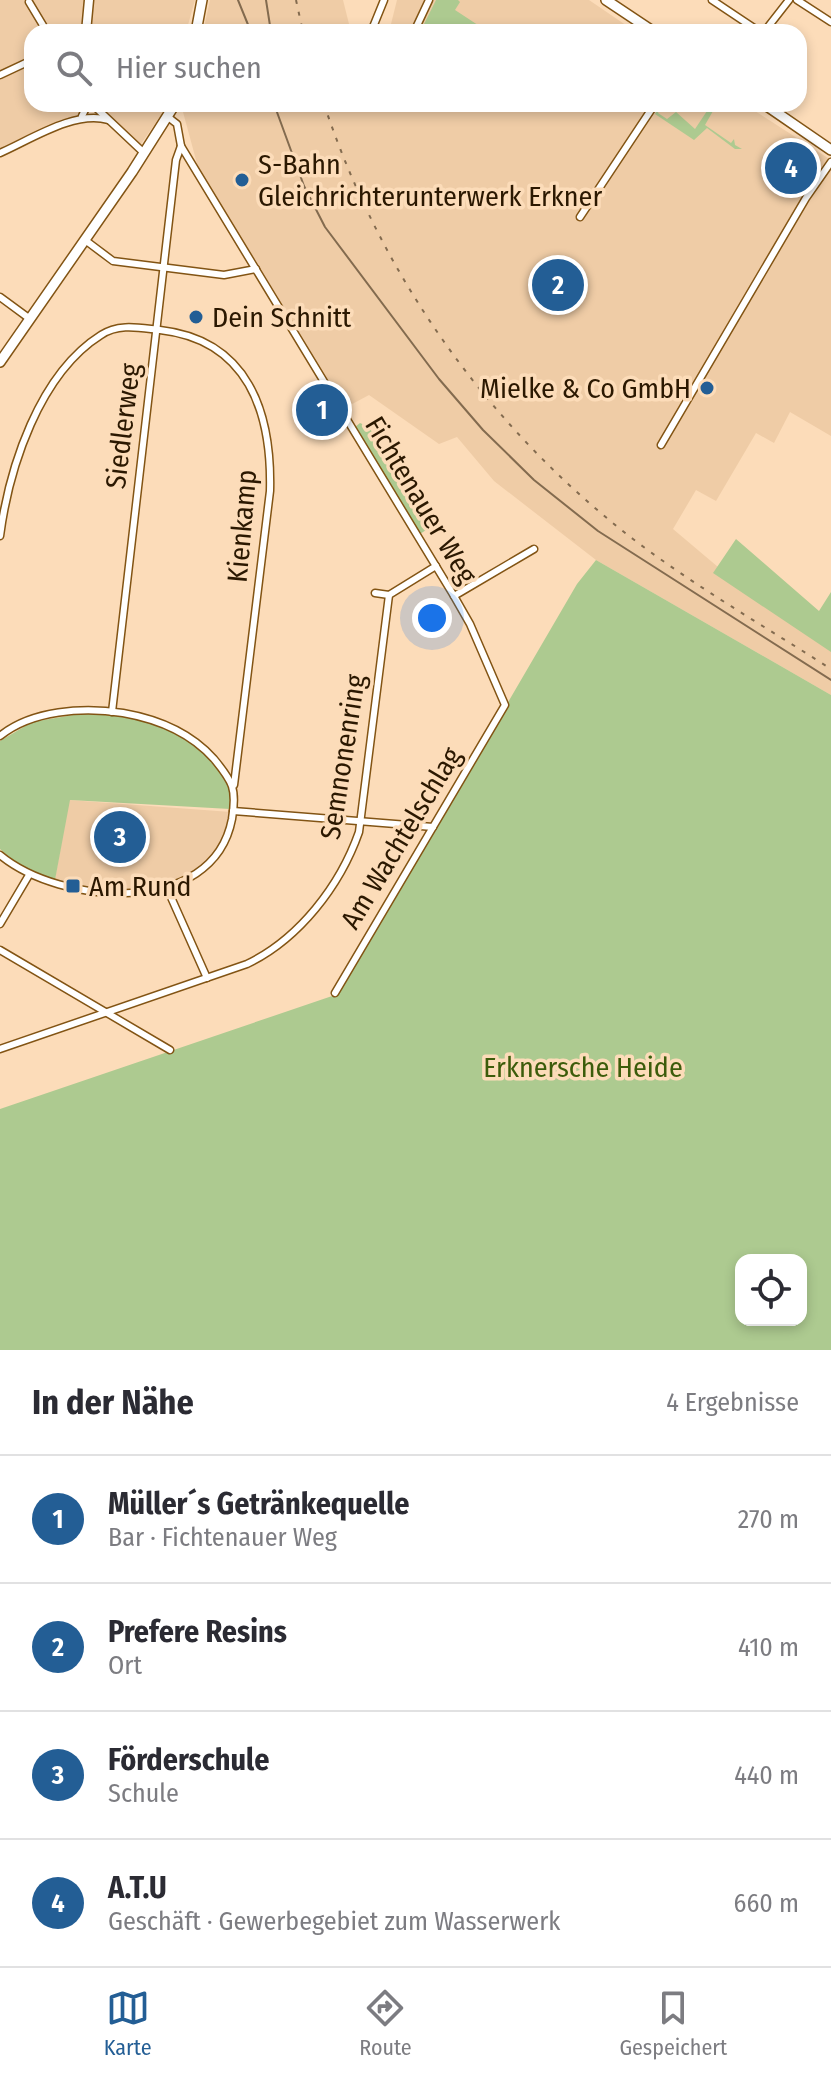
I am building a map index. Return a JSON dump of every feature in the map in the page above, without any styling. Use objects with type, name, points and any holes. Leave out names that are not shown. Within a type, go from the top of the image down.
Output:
[{"type":"main road","points":[[198,24],[202,0]]},
{"type":"main road","points":[[606,0],[642,24]]},
{"type":"main road","points":[[0,362],[171,112]]},
{"type":"main road","points":[[776,112],[831,150]]},
{"type":"street","points":[[87,24],[89,0]]},
{"type":"street","points":[[374,24],[384,0]]},
{"type":"street","points":[[418,24],[429,0]]},
{"type":"street","points":[[712,0],[750,24]]},
{"type":"street","points":[[769,24],[789,0]]},
{"type":"street","points":[[797,0],[831,22]]},
{"type":"street","points":[[29,2],[42,24]]},
{"type":"street","points":[[0,75],[24,64]]},
{"type":"street","points":[[79,118],[84,112]]},
{"type":"street","points":[[99,112],[144,153]]},
{"type":"street","points":[[580,217],[650,112]]},
{"type":"street","points":[[0,153],[79,118],[87,116],[108,120]]},
{"type":"street","name":"Fichtenauer Weg","points":[[168,117],[177,124],[181,146],[454,596],[470,624],[505,705]]},
{"type":"street","name":"Siedlerweg","points":[[112,712],[176,160],[181,146]]},
{"type":"street","points":[[661,445],[806,198],[831,162]]},
{"type":"street","points":[[85,240],[113,261],[224,275],[256,269]]},
{"type":"street","points":[[0,297],[30,319]]},
{"type":"street","name":"Kienkamp","points":[[0,536],[5,500],[17,458],[40,408],[64,371],[90,344],[108,331],[124,327],[157,330],[205,340],[229,359],[256,397],[268,442],[270,491],[234,785]]},
{"type":"street","points":[[454,596],[534,549]]},
{"type":"street","points":[[375,593],[389,595],[436,566]]},
{"type":"street","name":"Semnonenring","points":[[0,1049],[207,978],[265,955],[293,934],[347,862],[361,821],[389,595]]},
{"type":"street","name":"Am Wachtelschlag","points":[[335,993],[505,705]]},
{"type":"street","points":[[0,736],[16,726],[49,714],[112,712],[165,725],[191,739],[208,753],[234,785],[233,811],[226,840],[213,859],[192,875],[166,886],[134,893],[73,889],[29,875],[0,855]]},
{"type":"street","points":[[233,811],[433,827]]},
{"type":"street","points":[[0,924],[29,875]]},
{"type":"street","points":[[166,886],[207,978]]},
{"type":"street","points":[[0,950],[170,1050]]},
{"type":"shaded area","points":[[0,0],[195,0],[188,24],[24,24],[24,112],[84,112],[0,149]]},
{"type":"shaded area","points":[[210,0],[343,0],[349,24],[205,24]]},
{"type":"shaded area","points":[[397,0],[589,0],[624,24],[391,24]]},
{"type":"shaded area","points":[[106,112],[162,112],[141,144],[134,142]]},
{"type":"shaded area","points":[[183,112],[756,112],[831,160],[831,436],[790,412],[774,443],[756,433],[716,501],[696,490],[673,529],[750,594],[831,645],[831,695],[596,560],[494,481],[457,437],[439,444],[369,395],[343,409],[199,171]]},
{"type":"shaded area","points":[[69,800],[231,812],[224,838],[210,858],[193,872],[144,888],[117,890],[80,886],[55,879]]},
{"type":"green space","points":[[436,0],[458,0],[460,2],[455,10],[476,24],[424,24]]},
{"type":"green space","points":[[658,112],[667,119],[676,112],[695,129],[706,112],[712,112],[705,125],[731,143],[734,139],[735,145],[742,149],[735,149],[707,128],[694,140],[655,114]]},
{"type":"green space","points":[[360,423],[369,427],[429,528],[420,534],[355,427]]},
{"type":"green space","points":[[736,539],[819,611],[831,592],[831,652],[713,573]]},
{"type":"green space","name":"Erknersche Heide","points":[[596,560],[831,695],[831,1350],[0,1350],[0,1109],[338,994],[577,584]]},
{"type":"green space","points":[[79,714],[135,719],[186,739],[201,750],[226,780],[230,791],[230,809],[70,800],[55,880],[19,864],[0,849],[0,741],[32,722]]},
{"type":"tram line","points":[[238,0],[248,24]]},
{"type":"tram line","points":[[266,0],[270,24]]},
{"type":"tram line","points":[[277,112],[304,186],[325,227],[439,379],[483,430],[534,480],[598,531],[831,680]]},
{"type":"railway","points":[[296,0],[301,24]]},
{"type":"railway","points":[[327,112],[376,229],[409,288],[487,398],[532,448],[581,495],[657,557],[831,669]]},
{"type":"place","name":"A.T.U","points":[[791,168]]},
{"type":"place","name":"S-Bahn Gleichrichterunterwerk Erkner","points":[[242,180]]},
{"type":"place","name":"Prefere Resins","points":[[558,285]]},
{"type":"place","name":"Dein Schnitt","points":[[196,317]]},
{"type":"place","name":"Mielke & Co GmbH","points":[[707,388]]},
{"type":"place","name":"Müller´s Getränkequelle","points":[[322,410]]},
{"type":"place","name":"Förderschule","points":[[120,837]]},
{"type":"place","name":"Am Rund","points":[[73,886]]}]
